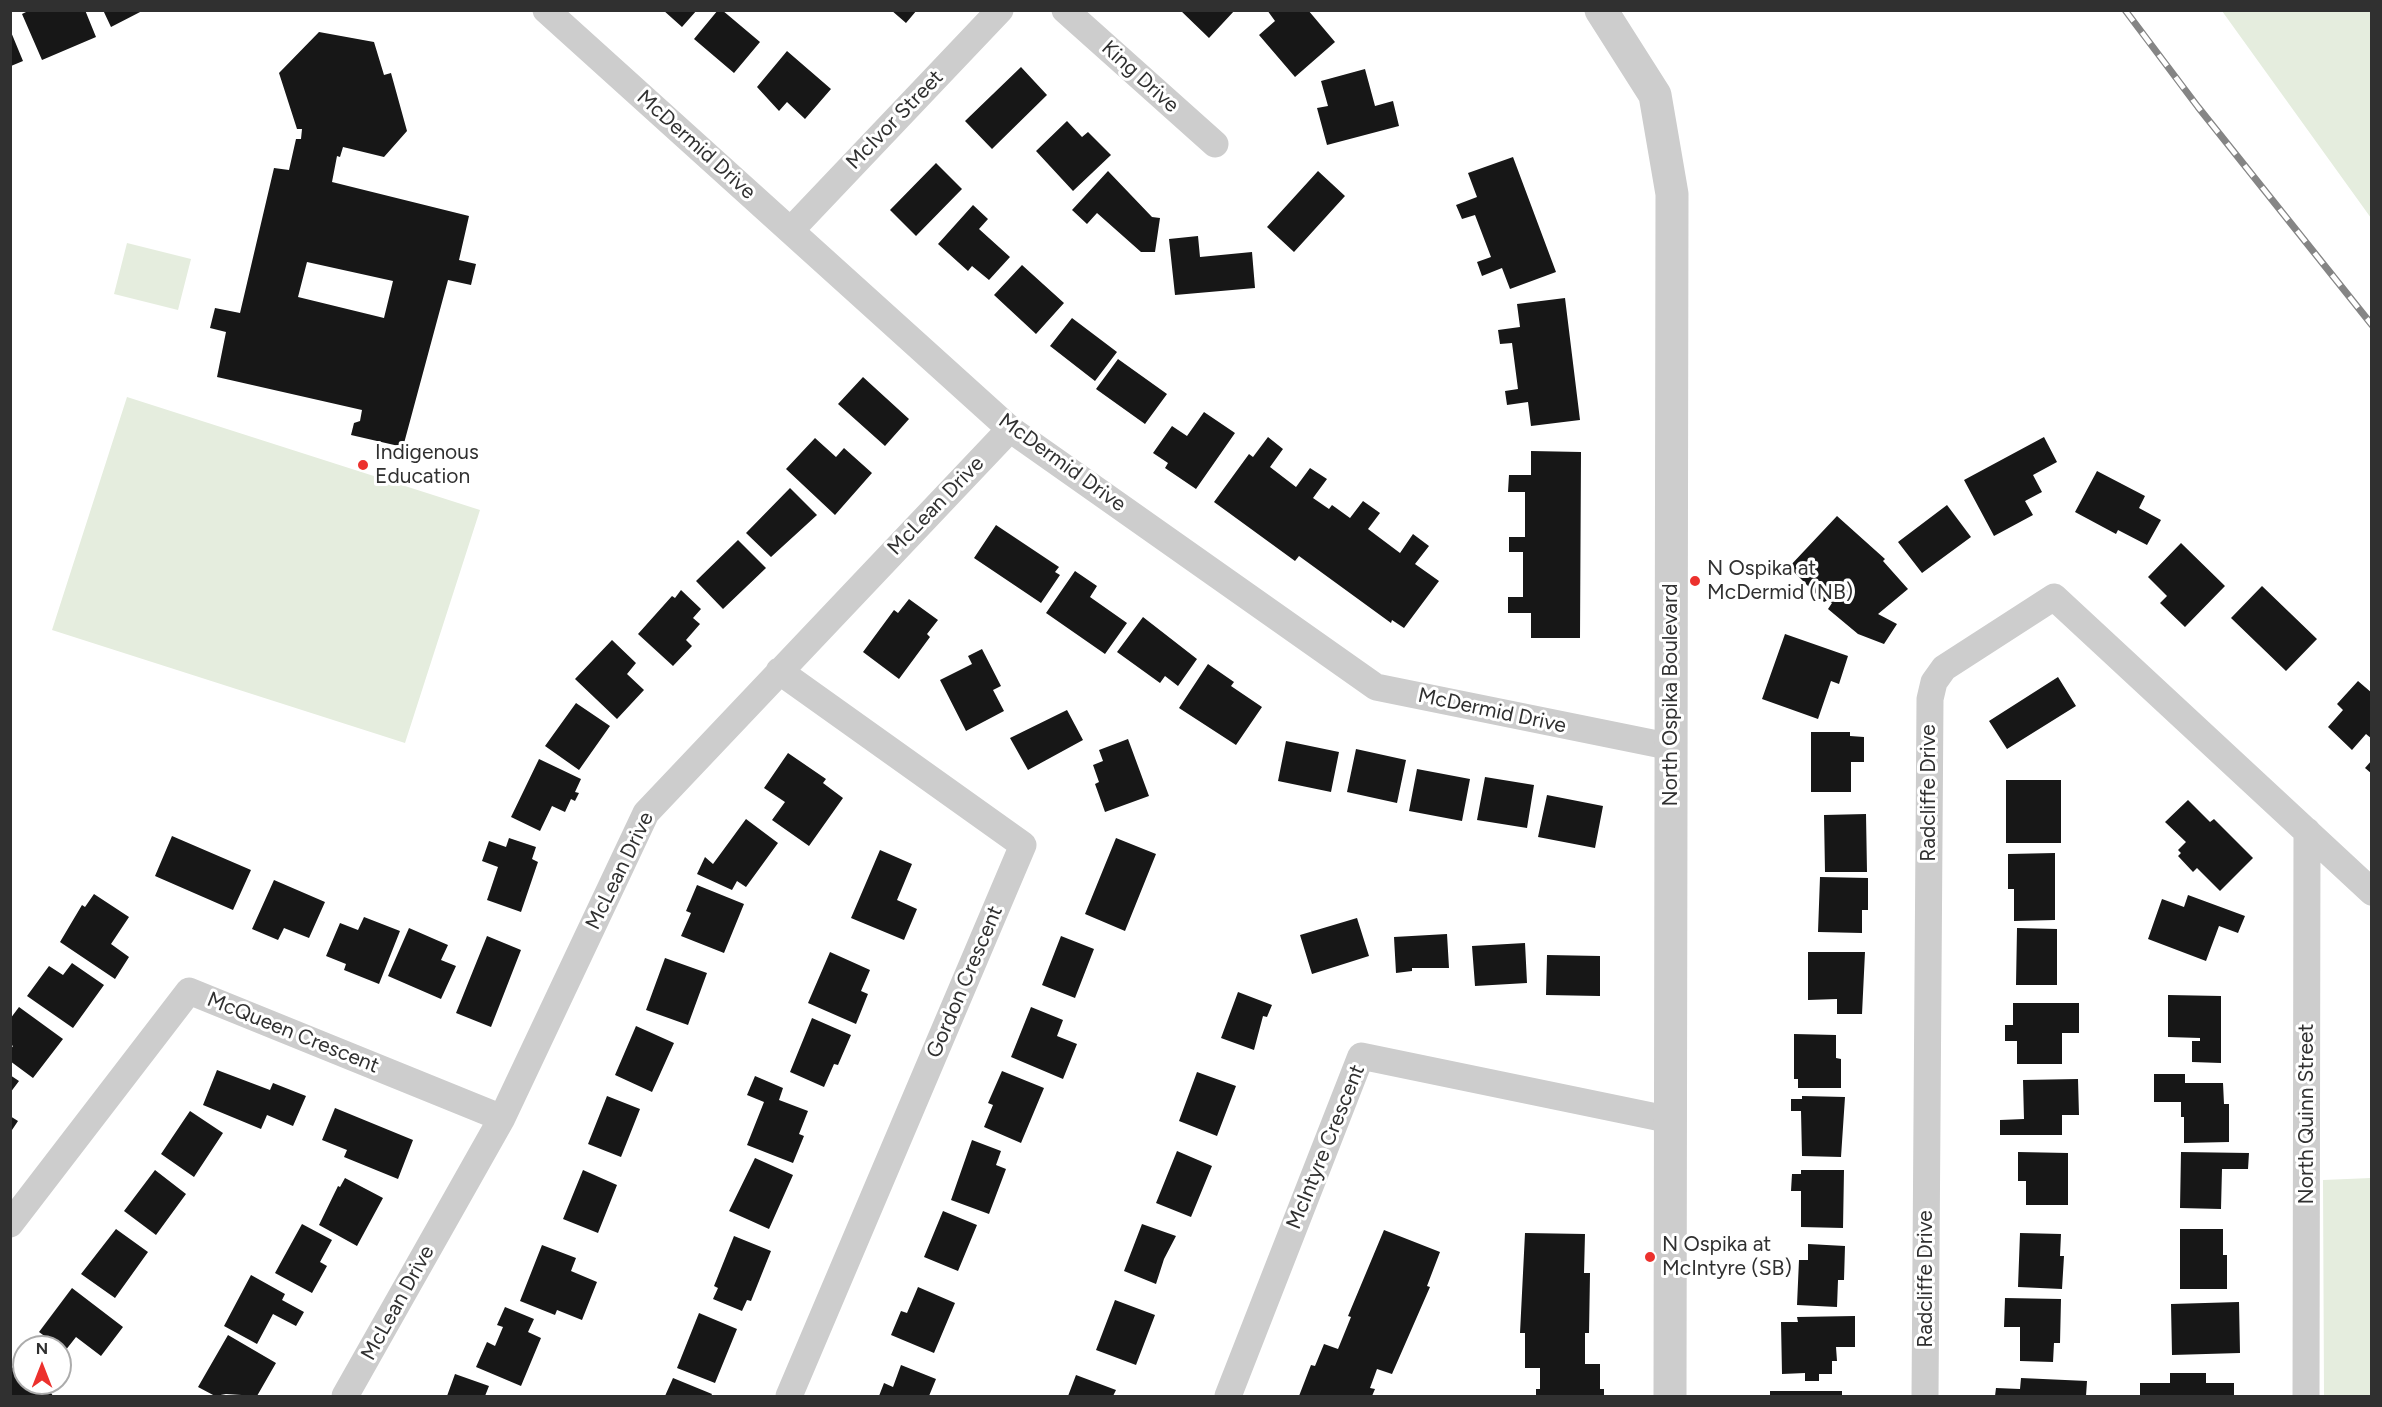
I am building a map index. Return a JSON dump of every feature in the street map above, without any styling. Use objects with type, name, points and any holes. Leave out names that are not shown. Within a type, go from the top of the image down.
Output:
[{"type":"street","name":"McDermid Drive","points":[[546,10],[1010,429],[1376,687],[1672,747]]},
{"type":"street","name":"McIvor Street","points":[[790,230],[1000,10]]},
{"type":"street","name":"King Drive","points":[[1065,10],[1215,144]]},
{"type":"street","name":"North Ospika Boulevard","points":[[1601,10],[1655,95],[1672,194],[1670,1396]]},
{"type":"street","name":"McLean Drive","points":[[345,1396],[502,1118],[646,813],[778,671],[1010,429]]},
{"type":"street","name":"Radcliffe Drive","points":[[1925,1396],[1930,699],[1935,682],[1944,668],[2054,597],[2307,831]]},
{"type":"street","name":"Gordon Crescent","points":[[778,671],[1023,845],[789,1396]]},
{"type":"street","points":[[2307,831],[2372,892]]},
{"type":"street","name":"North Quinn Street","points":[[2306,1396],[2307,831]]},
{"type":"street","name":"McQueen Crescent","points":[[10,1224],[189,991],[502,1118]]},
{"type":"street","name":"McIntyre Crescent","points":[[1228,1396],[1361,1056],[1671,1120]]},
{"type":"green space","points":[[2222,11],[2371,11],[2371,218]]},
{"type":"green space","points":[[127,243],[191,259],[178,310],[114,294]]},
{"type":"green space","points":[[127,397],[480,510],[405,743],[52,630]]},
{"type":"green space","points":[[2371,1178],[2371,1396],[2324,1396],[2323,1180]]},
{"type":"building","points":[[30,10],[85,10],[96,37],[42,60],[22,14]]},
{"type":"building","points":[[103,10],[144,10],[111,27]]},
{"type":"building","points":[[663,10],[697,10],[682,27]]},
{"type":"building","points":[[718,10],[722,10],[760,42],[734,73],[694,39]]},
{"type":"building","points":[[891,10],[917,10],[906,23]]},
{"type":"building","points":[[1180,10],[1235,10],[1209,38]]},
{"type":"building","points":[[1267,10],[1308,10],[1335,42],[1295,77],[1259,35],[1275,21]]},
{"type":"building","points":[[11,32],[23,61],[11,66]]},
{"type":"building","points":[[319,32],[374,42],[384,75],[391,73],[407,131],[384,157],[343,147],[340,157],[337,156],[332,182],[469,216],[459,260],[476,264],[471,285],[448,280],[403,447],[351,435],[354,423],[360,421],[362,410],[217,377],[226,332],[210,328],[215,308],[240,313],[274,168],[289,170],[296,139],[301,139],[302,129],[297,129],[279,73]],"holes":[[[307,262],[393,281],[384,318],[298,297]]]},
{"type":"building","points":[[787,51],[831,89],[805,119],[787,102],[779,111],[757,87]]},
{"type":"building","points":[[1021,67],[1047,95],[992,149],[965,121]]},
{"type":"building","points":[[1365,69],[1375,106],[1393,101],[1399,126],[1327,145],[1317,108],[1328,106],[1321,81]]},
{"type":"building","points":[[1067,121],[1082,137],[1088,132],[1111,155],[1073,191],[1036,151]]},
{"type":"building","points":[[1513,157],[1556,272],[1510,289],[1502,268],[1482,276],[1477,262],[1491,257],[1475,215],[1462,219],[1456,205],[1477,197],[1468,173]]},
{"type":"building","points":[[936,163],[962,189],[916,236],[890,210]]},
{"type":"building","points":[[1108,171],[1152,217],[1160,218],[1155,252],[1141,252],[1097,213],[1087,224],[1072,210]]},
{"type":"building","points":[[1318,171],[1345,196],[1294,252],[1267,227]]},
{"type":"building","points":[[973,205],[988,219],[979,229],[1010,257],[989,280],[972,266],[968,271],[938,244]]},
{"type":"building","points":[[1198,236],[1200,257],[1252,252],[1255,288],[1175,295],[1169,239]]},
{"type":"building","points":[[1022,265],[1064,303],[1036,334],[994,295]]},
{"type":"building","points":[[1565,298],[1580,420],[1531,426],[1528,402],[1507,405],[1505,391],[1518,389],[1512,343],[1500,344],[1498,330],[1520,327],[1517,304]]},
{"type":"building","points":[[1072,318],[1117,352],[1095,381],[1050,346]]},
{"type":"building","points":[[1118,359],[1167,394],[1145,424],[1096,389]]},
{"type":"building","points":[[863,377],[909,419],[885,446],[838,404]]},
{"type":"building","points":[[1204,412],[1235,433],[1196,489],[1165,468],[1168,463],[1153,453],[1172,426],[1187,436]]},
{"type":"building","points":[[1268,437],[1283,449],[1270,467],[1296,487],[1310,468],[1327,479],[1313,498],[1329,509],[1332,505],[1350,518],[1363,501],[1380,513],[1368,529],[1400,553],[1413,534],[1429,546],[1415,564],[1439,581],[1404,628],[1392,620],[1391,623],[1299,556],[1295,561],[1214,502],[1249,454],[1253,457]]},
{"type":"building","points":[[2044,437],[2057,462],[2033,475],[2042,492],[2025,501],[2033,515],[1994,536],[1964,480]]},
{"type":"building","points":[[815,438],[836,457],[844,448],[872,473],[835,515],[786,469]]},
{"type":"building","points":[[1531,451],[1581,452],[1580,638],[1531,638],[1531,613],[1508,613],[1508,597],[1523,597],[1523,552],[1509,552],[1509,537],[1525,537],[1525,492],[1508,492],[1509,475],[1531,475]]},
{"type":"building","points":[[2097,471],[2145,496],[2139,508],[2161,520],[2147,545],[2118,530],[2116,534],[2075,512]]},
{"type":"building","points":[[790,488],[817,515],[771,557],[746,533]]},
{"type":"building","points":[[1947,505],[1971,537],[1922,573],[1898,542]]},
{"type":"building","points":[[1837,516],[1885,559],[1883,561],[1908,589],[1878,614],[1897,624],[1884,644],[1858,634],[1828,609],[1832,603],[1828,600],[1824,602],[1789,567]]},
{"type":"building","points":[[996,525],[1059,567],[1055,572],[1060,575],[1041,603],[974,558]]},
{"type":"building","points":[[738,540],[766,568],[723,609],[696,581]]},
{"type":"building","points":[[2181,543],[2225,586],[2185,627],[2160,603],[2167,596],[2148,577]]},
{"type":"building","points":[[1075,571],[1097,586],[1090,597],[1127,623],[1105,654],[1046,613]]},
{"type":"building","points":[[2262,586],[2317,639],[2286,671],[2231,618]]},
{"type":"building","points":[[681,590],[701,609],[693,618],[700,624],[686,640],[692,646],[673,666],[638,634],[672,596],[675,598]]},
{"type":"building","points":[[909,599],[938,620],[927,634],[930,637],[899,679],[863,652],[894,610],[898,613]]},
{"type":"building","points":[[1143,617],[1197,659],[1178,686],[1165,676],[1160,683],[1117,652]]},
{"type":"building","points":[[1785,634],[1848,656],[1839,684],[1831,681],[1818,719],[1762,699]]},
{"type":"building","points":[[612,640],[636,663],[627,674],[644,690],[617,719],[575,679]]},
{"type":"building","points":[[982,649],[1001,686],[993,690],[1004,711],[966,731],[940,680],[972,664],[968,656]]},
{"type":"building","points":[[1208,664],[1234,682],[1231,686],[1262,707],[1236,745],[1179,708]]},
{"type":"building","points":[[2058,677],[2076,706],[2007,749],[1989,721]]},
{"type":"building","points":[[2358,681],[2372,693],[2372,739],[2366,734],[2352,750],[2328,727],[2343,710],[2337,704]]},
{"type":"building","points":[[576,703],[610,726],[579,770],[545,746]]},
{"type":"building","points":[[1067,710],[1083,740],[1028,770],[1010,738]]},
{"type":"building","points":[[1811,732],[1850,732],[1850,736],[1864,737],[1864,762],[1851,762],[1851,792],[1811,792]]},
{"type":"building","points":[[1128,739],[1149,796],[1105,812],[1095,784],[1099,782],[1093,765],[1103,761],[1099,750]]},
{"type":"building","points":[[1286,741],[1339,752],[1331,792],[1278,781]]},
{"type":"building","points":[[1356,749],[1406,760],[1397,803],[1347,792]]},
{"type":"building","points":[[788,753],[826,779],[823,783],[843,798],[809,846],[772,820],[785,802],[764,788]]},
{"type":"building","points":[[539,759],[581,779],[575,792],[579,793],[575,801],[571,799],[565,812],[552,806],[540,831],[511,817]]},
{"type":"building","points":[[2372,760],[2372,774],[2365,768]]},
{"type":"building","points":[[1417,769],[1470,779],[1462,821],[1409,811]]},
{"type":"building","points":[[1485,777],[1534,785],[1527,828],[1477,820]]},
{"type":"building","points":[[2006,780],[2061,780],[2061,843],[2006,843]]},
{"type":"building","points":[[1547,795],[1603,806],[1595,848],[1538,837]]},
{"type":"building","points":[[2188,800],[2210,822],[2214,819],[2253,858],[2220,891],[2197,868],[2193,872],[2178,856],[2181,853],[2178,850],[2186,842],[2165,822]]},
{"type":"building","points":[[1866,814],[1867,872],[1825,872],[1824,815]]},
{"type":"building","points":[[746,819],[778,843],[746,887],[737,881],[732,890],[697,874],[705,857],[713,864]]},
{"type":"building","points":[[172,836],[251,870],[233,910],[155,876]]},
{"type":"building","points":[[509,838],[536,847],[532,859],[538,862],[521,912],[487,900],[498,867],[482,861],[489,841],[506,847]]},
{"type":"building","points":[[1116,838],[1156,854],[1125,931],[1085,914]]},
{"type":"building","points":[[880,850],[912,864],[897,900],[917,909],[904,940],[851,918]]},
{"type":"building","points":[[2055,853],[2055,920],[2014,921],[2014,889],[2008,889],[2008,854]]},
{"type":"building","points":[[1820,877],[1868,878],[1868,910],[1862,910],[1862,933],[1818,932]]},
{"type":"building","points":[[274,880],[325,902],[309,938],[284,928],[278,940],[252,929]]},
{"type":"building","points":[[697,885],[744,904],[724,953],[681,936],[691,913],[686,911]]},
{"type":"building","points":[[94,894],[129,917],[111,944],[129,957],[115,979],[60,942],[82,905],[85,907]]},
{"type":"building","points":[[2188,895],[2245,916],[2238,933],[2219,926],[2206,961],[2148,939],[2162,899],[2184,907]]},
{"type":"building","points":[[364,917],[400,931],[379,984],[344,970],[346,964],[326,956],[340,923],[358,930]]},
{"type":"building","points":[[1357,918],[1369,956],[1312,974],[1300,935]]},
{"type":"building","points":[[409,928],[448,945],[441,960],[456,966],[441,999],[388,976]]},
{"type":"building","points":[[2017,928],[2057,929],[2057,985],[2016,985]]},
{"type":"building","points":[[1447,934],[1449,968],[1412,968],[1412,971],[1396,973],[1394,937]]},
{"type":"building","points":[[487,936],[521,950],[491,1027],[456,1013]]},
{"type":"building","points":[[1061,936],[1094,949],[1075,998],[1042,985]]},
{"type":"building","points":[[1525,943],[1527,983],[1475,986],[1472,946]]},
{"type":"building","points":[[830,952],[870,970],[861,991],[868,994],[856,1024],[808,1003]]},
{"type":"building","points":[[1808,952],[1865,952],[1862,1014],[1837,1014],[1837,999],[1808,1000]]},
{"type":"building","points":[[1547,955],[1600,956],[1600,996],[1546,995]]},
{"type":"building","points":[[665,958],[707,973],[688,1025],[646,1010]]},
{"type":"building","points":[[72,963],[104,985],[73,1028],[27,996],[49,966],[63,975]]},
{"type":"building","points":[[1238,992],[1272,1005],[1267,1017],[1263,1016],[1254,1050],[1221,1038]]},
{"type":"building","points":[[2168,995],[2221,996],[2221,1063],[2192,1062],[2192,1041],[2200,1041],[2200,1038],[2168,1037]]},
{"type":"building","points":[[2013,1003],[2079,1003],[2079,1033],[2062,1033],[2062,1064],[2017,1064],[2017,1041],[2005,1041],[2005,1025],[2013,1025]]},
{"type":"building","points":[[19,1007],[63,1039],[33,1078],[10,1061],[10,1050],[13,1046],[10,1044],[10,1019]]},
{"type":"building","points":[[1031,1007],[1063,1020],[1057,1036],[1077,1044],[1063,1079],[1011,1057]]},
{"type":"building","points":[[812,1018],[851,1035],[838,1065],[834,1064],[824,1087],[790,1072]]},
{"type":"building","points":[[636,1026],[674,1043],[652,1092],[615,1075]]},
{"type":"building","points":[[1794,1034],[1836,1035],[1836,1058],[1841,1059],[1841,1088],[1798,1088],[1798,1079],[1794,1079]]},
{"type":"building","points":[[217,1070],[270,1090],[273,1083],[306,1096],[293,1126],[267,1115],[261,1129],[203,1105]]},
{"type":"building","points":[[1002,1071],[1044,1088],[1021,1143],[984,1127],[993,1105],[988,1103]]},
{"type":"building","points":[[1197,1072],[1236,1086],[1217,1136],[1179,1121]]},
{"type":"building","points":[[2154,1074],[2185,1074],[2185,1083],[2223,1083],[2224,1104],[2229,1104],[2229,1142],[2184,1143],[2184,1117],[2181,1117],[2181,1102],[2154,1102]]},
{"type":"building","points":[[10,1075],[19,1081],[10,1093]]},
{"type":"building","points":[[755,1076],[783,1088],[779,1100],[808,1111],[799,1134],[804,1136],[793,1163],[747,1145],[764,1102],[747,1095]]},
{"type":"building","points":[[2078,1079],[2079,1115],[2062,1115],[2062,1135],[2000,1135],[2000,1120],[2024,1119],[2023,1080]]},
{"type":"building","points":[[607,1096],[640,1109],[621,1157],[588,1144]]},
{"type":"building","points":[[1802,1096],[1845,1097],[1841,1157],[1802,1156],[1801,1111],[1791,1111],[1791,1099],[1802,1099]]},
{"type":"building","points":[[335,1108],[413,1140],[398,1179],[344,1157],[347,1150],[322,1140]]},
{"type":"building","points":[[190,1111],[223,1133],[194,1177],[161,1154]]},
{"type":"building","points":[[10,1116],[18,1121],[10,1133]]},
{"type":"building","points":[[972,1140],[1001,1151],[996,1165],[1006,1169],[989,1214],[951,1200]]},
{"type":"building","points":[[1177,1151],[1212,1166],[1191,1217],[1156,1203]]},
{"type":"building","points":[[2018,1152],[2068,1153],[2068,1205],[2026,1205],[2026,1181],[2018,1181]]},
{"type":"building","points":[[2181,1152],[2249,1153],[2248,1169],[2222,1169],[2221,1209],[2180,1208]]},
{"type":"building","points":[[755,1158],[793,1175],[769,1229],[729,1211]]},
{"type":"building","points":[[155,1170],[186,1194],[156,1235],[124,1211]]},
{"type":"building","points":[[583,1170],[617,1185],[598,1233],[563,1219]]},
{"type":"building","points":[[1801,1170],[1844,1170],[1843,1228],[1801,1227],[1801,1191],[1791,1191],[1792,1174],[1801,1174]]},
{"type":"building","points":[[345,1178],[383,1198],[357,1246],[319,1225],[338,1186],[340,1187]]},
{"type":"building","points":[[943,1211],[977,1225],[958,1271],[924,1257]]},
{"type":"building","points":[[302,1224],[332,1240],[320,1262],[327,1266],[312,1293],[275,1273]]},
{"type":"building","points":[[1142,1224],[1176,1236],[1164,1259],[1156,1284],[1124,1271]]},
{"type":"building","points":[[116,1229],[148,1252],[115,1298],[81,1274]]},
{"type":"building","points":[[2180,1229],[2223,1229],[2223,1255],[2227,1255],[2227,1289],[2180,1289]]},
{"type":"building","points":[[1384,1230],[1440,1252],[1427,1286],[1430,1287],[1392,1374],[1377,1369],[1370,1388],[1375,1389],[1372,1396],[1299,1396],[1311,1365],[1315,1366],[1324,1344],[1338,1349],[1351,1317],[1348,1316]]},
{"type":"building","points":[[1525,1233],[1585,1234],[1584,1273],[1590,1273],[1589,1333],[1585,1333],[1585,1364],[1600,1364],[1600,1389],[1604,1389],[1604,1396],[1536,1396],[1536,1389],[1540,1389],[1540,1368],[1525,1368],[1525,1333],[1520,1333]]},
{"type":"building","points":[[2020,1233],[2061,1234],[2060,1256],[2064,1256],[2062,1289],[2018,1287]]},
{"type":"building","points":[[734,1236],[771,1251],[751,1301],[747,1300],[742,1311],[713,1299],[718,1288],[714,1286]]},
{"type":"building","points":[[1808,1244],[1845,1246],[1844,1280],[1838,1280],[1837,1307],[1797,1305],[1799,1260],[1808,1260]]},
{"type":"building","points":[[542,1245],[576,1258],[571,1271],[597,1282],[582,1320],[557,1310],[555,1315],[520,1301]]},
{"type":"building","points":[[251,1275],[285,1294],[282,1300],[304,1312],[296,1326],[273,1314],[257,1344],[224,1326]]},
{"type":"building","points":[[918,1287],[955,1303],[934,1353],[891,1335],[901,1311],[907,1313]]},
{"type":"building","points":[[72,1288],[123,1327],[101,1356],[76,1337],[72,1342],[72,1335],[43,1335],[39,1332]]},
{"type":"building","points":[[2005,1298],[2061,1299],[2060,1343],[2054,1343],[2053,1362],[2020,1361],[2020,1327],[2004,1327]]},
{"type":"building","points":[[1115,1300],[1155,1315],[1136,1365],[1096,1350]]},
{"type":"building","points":[[2239,1302],[2240,1353],[2172,1355],[2171,1304]]},
{"type":"building","points":[[505,1307],[534,1319],[528,1332],[541,1338],[521,1386],[476,1367],[487,1342],[495,1346],[503,1327],[497,1325]]},
{"type":"building","points":[[699,1313],[737,1329],[715,1383],[677,1368]]},
{"type":"building","points":[[1855,1316],[1855,1347],[1836,1347],[1837,1361],[1832,1361],[1832,1374],[1819,1374],[1819,1381],[1805,1381],[1805,1373],[1782,1374],[1781,1322],[1798,1322],[1797,1317]]},
{"type":"building","points":[[228,1335],[276,1363],[257,1396],[226,1394],[215,1396],[198,1387]]},
{"type":"building","points":[[901,1365],[936,1379],[929,1396],[879,1396],[884,1383],[893,1387]]},
{"type":"building","points":[[12,1368],[12,1395],[53,1396],[10,1396],[10,1369]]},
{"type":"building","points":[[2170,1373],[2206,1373],[2206,1383],[2234,1383],[2234,1396],[2140,1396],[2140,1383],[2170,1383]]},
{"type":"building","points":[[455,1374],[489,1386],[485,1396],[447,1396]]},
{"type":"building","points":[[1076,1375],[1116,1390],[1113,1396],[1068,1396]]},
{"type":"building","points":[[673,1378],[712,1394],[711,1396],[665,1396]]},
{"type":"building","points":[[2021,1378],[2087,1381],[2086,1396],[1995,1396],[1996,1388],[2020,1389]]},
{"type":"building","points":[[1770,1391],[1842,1391],[1842,1396],[1770,1396]]},
{"type":"railway","points":[[2125,10],[2198,107],[2372,325]]},
{"type":"place","name":"Indigenous Education","points":[[363,465]]},
{"type":"place","name":"N Ospika at McDermid (NB)","points":[[1695,581]]},
{"type":"place","name":"N Ospika at McIntyre (SB)","points":[[1650,1257]]}]
